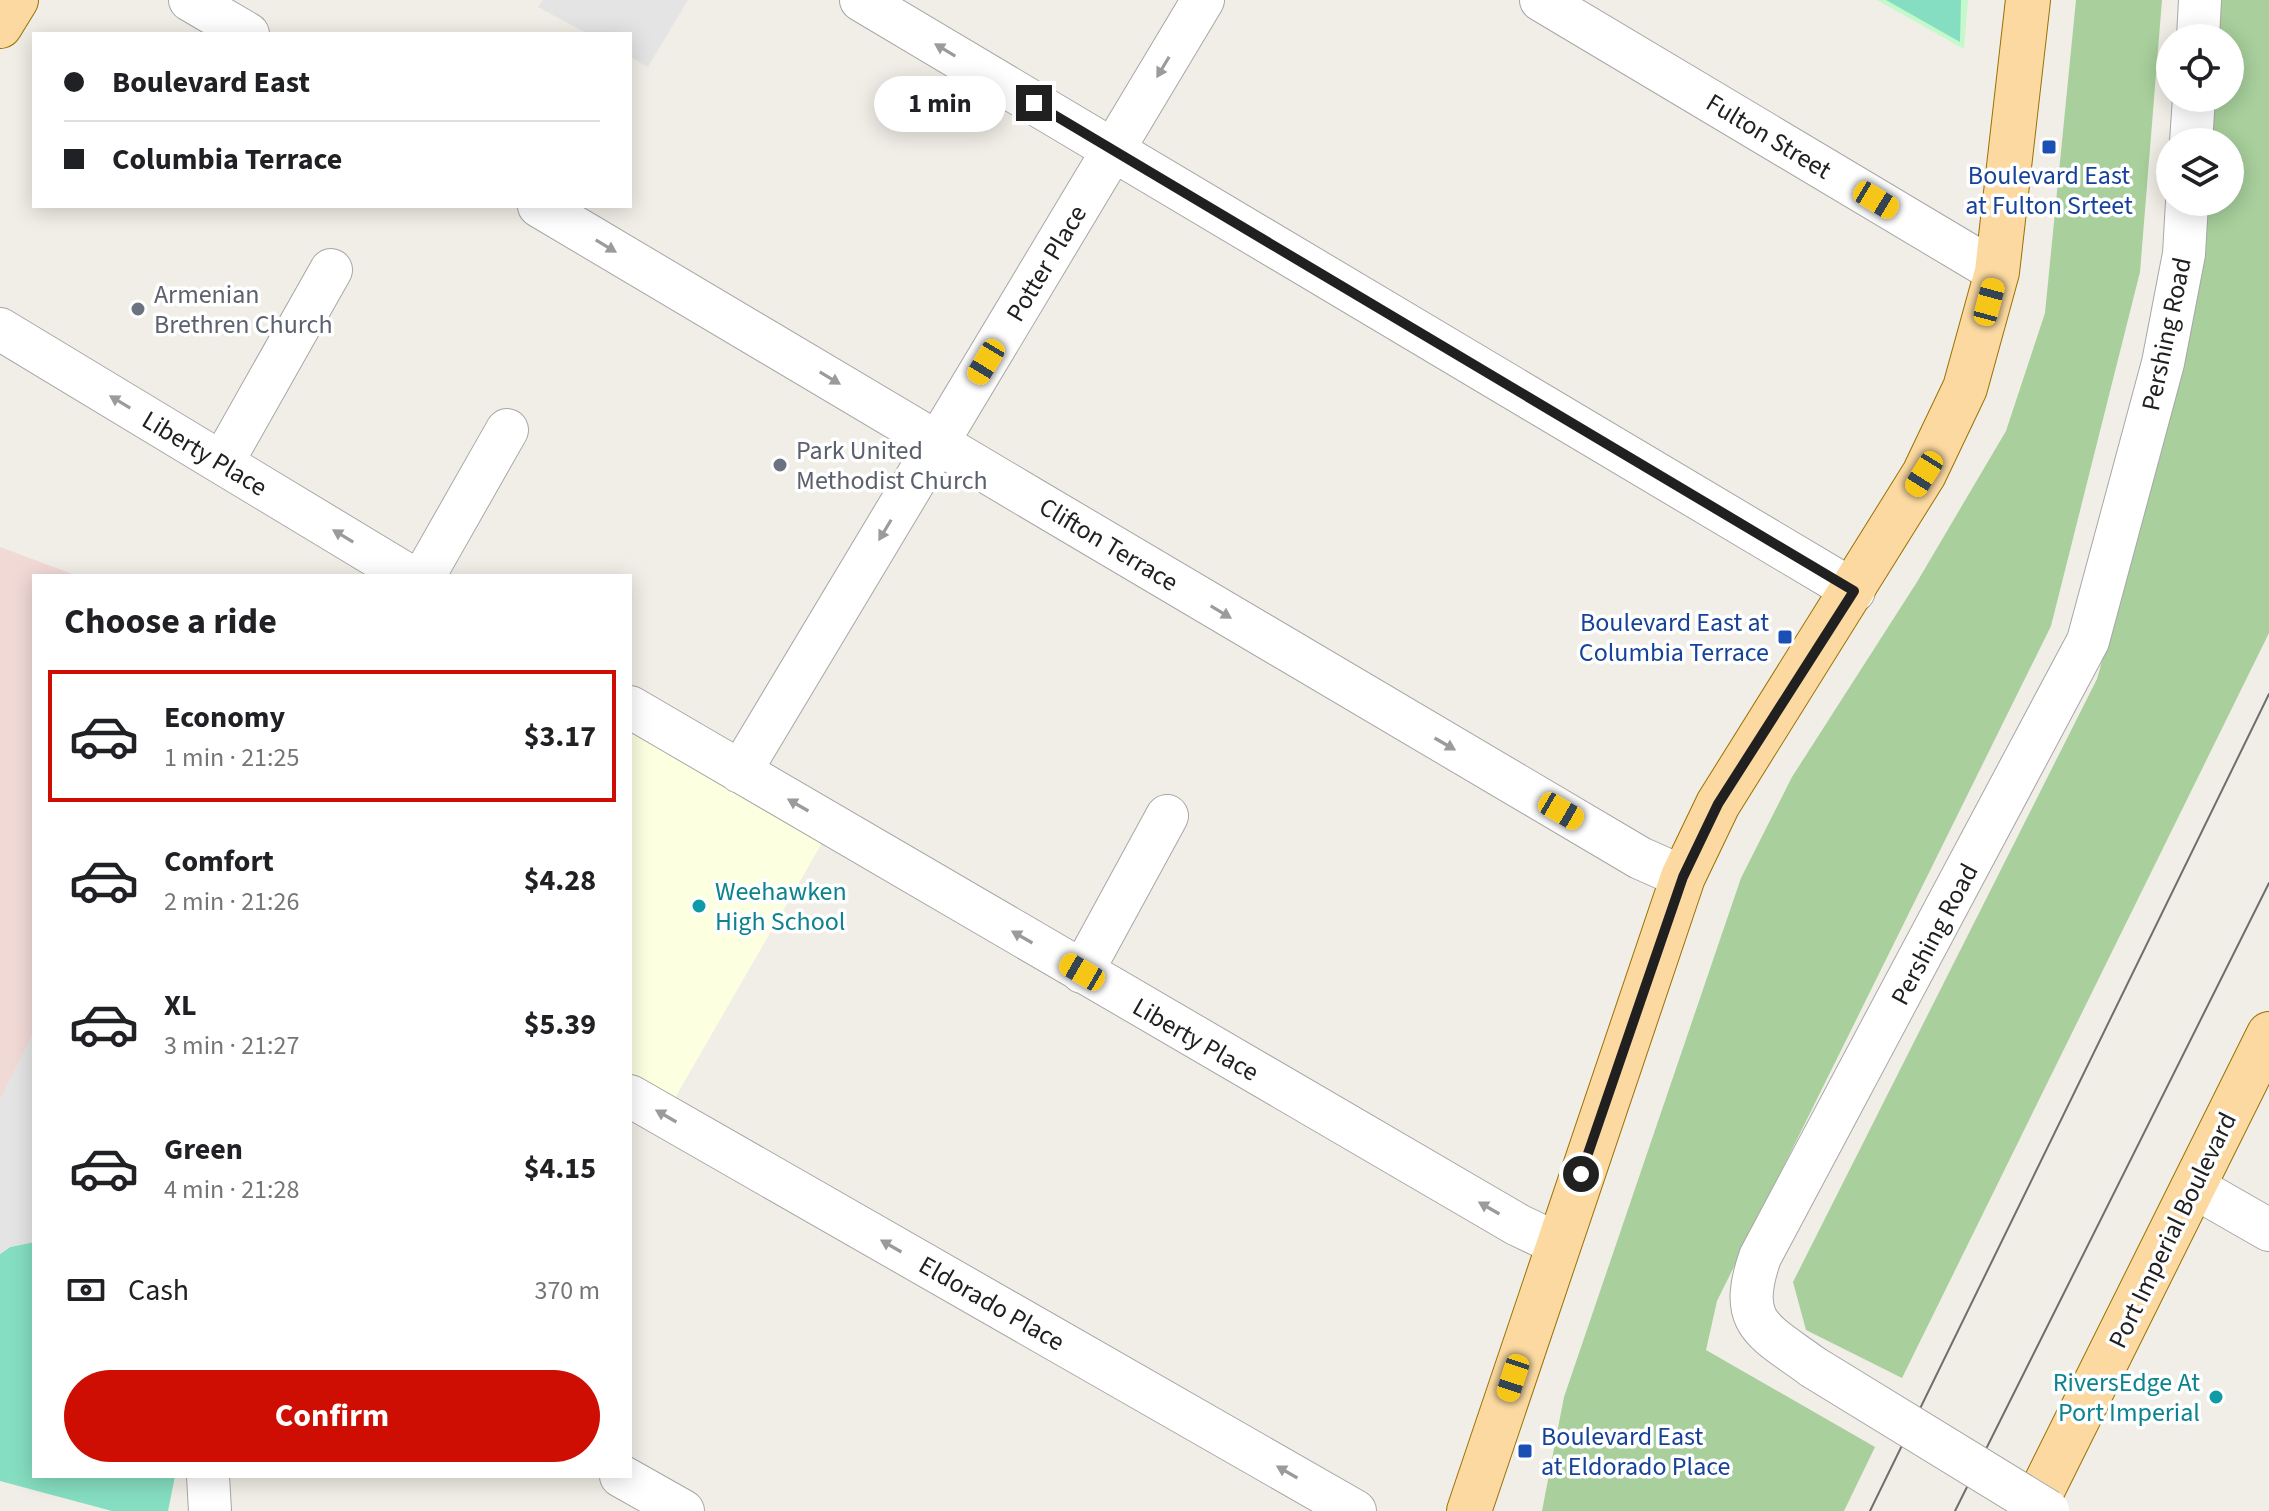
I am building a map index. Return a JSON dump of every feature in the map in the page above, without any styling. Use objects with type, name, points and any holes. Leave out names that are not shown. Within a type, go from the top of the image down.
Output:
[{"type":"main road","points":[[0,26],[16,0]]},
{"type":"main road","points":[[1469,1511],[1683,877],[1718,804],[1854,591],[1924,474],[1965,388],[1997,272],[2028,0]]},
{"type":"main road","name":"Port Imperial Boulevard","points":[[2032,1511],[2269,1034]]},
{"type":"street","points":[[190,0],[245,32]]},
{"type":"street","points":[[861,0],[1854,591]]},
{"type":"street","name":"Potter Place","points":[[740,772],[1203,0]]},
{"type":"street","name":"Fulton Street","points":[[1541,0],[1997,272]]},
{"type":"street","points":[[2199,24],[2200,0]]},
{"type":"street","name":"Clifton Terrace","points":[[542,208],[1640,858],[1683,877]]},
{"type":"street","name":"Pershing Road","points":[[2048,1511],[1813,1367],[1756,1319],[1748,1290],[1760,1257],[2088,641],[2163,363],[2184,254],[2186,216]]},
{"type":"street","points":[[222,463],[331,270]]},
{"type":"street","name":"Liberty Place","points":[[0,329],[393,571]]},
{"type":"street","points":[[425,574],[507,430]]},
{"type":"street","name":"Liberty Place","points":[[632,708],[1518,1225],[1558,1244]]},
{"type":"street","points":[[1082,972],[1167,816]]},
{"type":"street","name":"Eldorado Place","points":[[632,1097],[1355,1511]]},
{"type":"street","points":[[2194,1187],[2269,1230]]},
{"type":"street","points":[[208,1478],[210,1511]]},
{"type":"street","points":[[625,1478],[683,1511]]},
{"type":"shaded area","points":[[543,0],[688,0],[648,67],[632,58],[632,32],[584,32],[538,7]]},
{"type":"shaded area","points":[[0,547],[73,574],[32,574],[32,1242],[10,1247],[0,1254]]},
{"type":"shaded area","points":[[632,721],[826,836],[664,1117],[632,1098]]},
{"type":"shaded area","points":[[32,1035],[32,1242],[10,1247],[0,1254],[0,1099]]},
{"type":"green space","points":[[1877,0],[1968,0],[1964,49]]},
{"type":"green space","points":[[1886,0],[1961,0],[1960,42]]},
{"type":"green space","points":[[2076,0],[2162,0],[2160,24],[2156,24],[2156,74],[2140,272],[2051,626],[1717,1301],[1706,1350],[1875,1447],[1844,1511],[1542,1511],[1564,1397],[1741,878],[1792,777],[1917,582],[2006,431],[2045,313]]},
{"type":"green space","points":[[2220,0],[2269,0],[2269,633],[1902,1378],[1806,1330],[1793,1282],[2097,679],[2134,546],[2204,216],[2244,216],[2244,128],[2212,128],[2214,112],[2244,112],[2244,24],[2219,24]]},
{"type":"green space","points":[[32,1242],[32,1478],[175,1478],[168,1511],[112,1511],[0,1481],[0,1254],[10,1247]]},
{"type":"tram line","points":[[1870,1511],[2269,694]]},
{"type":"tram line","points":[[1955,1511],[2269,883]]},
{"type":"place","name":"Boulevard East at Fulton Srteet","points":[[2049,147]]},
{"type":"place","name":"Armenian Brethren Church","points":[[138,309]]},
{"type":"place","name":"Park United Methodist Church","points":[[780,465]]},
{"type":"place","name":"Boulevard East at Columbia Terrace","points":[[1785,637]]},
{"type":"place","name":"Weehawken High School","points":[[699,906]]},
{"type":"place","name":"RiversEdge At Port Imperial","points":[[2216,1397]]},
{"type":"place","name":"Boulevard East at Eldorado Place","points":[[1525,1451]]},
{"type":"route","points":[[1034,103],[1854,591],[1718,804],[1683,877],[1581,1174]]}]
